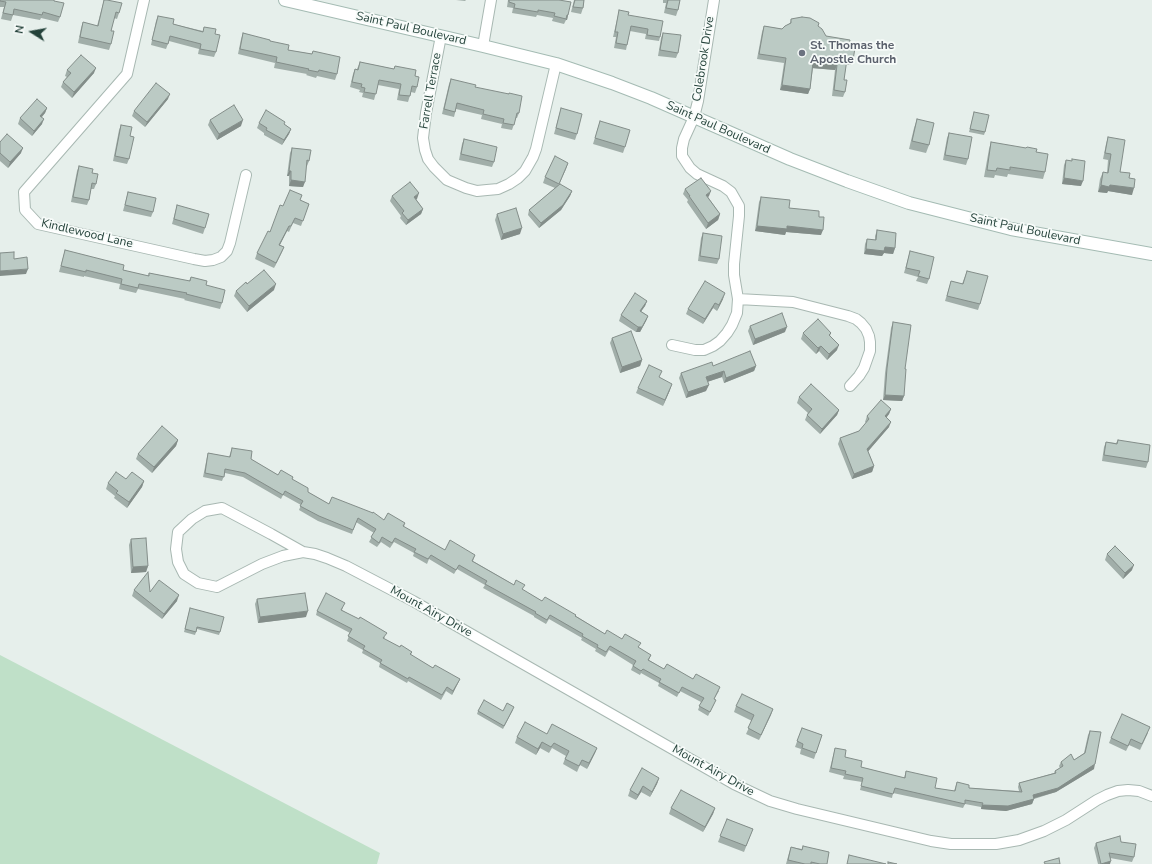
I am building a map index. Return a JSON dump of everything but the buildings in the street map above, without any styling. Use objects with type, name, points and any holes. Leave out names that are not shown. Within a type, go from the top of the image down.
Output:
[{"type":"street","name":"Kindlewood Lane","points":[[144,0],[127,74],[24,192],[25,210],[38,224],[194,259],[205,261],[213,260],[221,257],[227,251],[246,175]]},
{"type":"street","name":"Saint Paul Boulevard","points":[[285,0],[556,64],[651,98],[790,159],[847,181],[909,202],[1011,229],[1152,254]]},
{"type":"street","points":[[483,46],[491,0]]},
{"type":"street","name":"Colebrook Drive","points":[[672,345],[695,350],[704,350],[713,346],[727,333],[737,312],[738,299],[734,264],[739,206],[731,192],[723,186],[698,174],[690,168],[682,156],[684,139],[694,117],[698,101],[714,0]]},
{"type":"street","name":"Farrell Terrace","points":[[441,36],[423,138],[428,159],[440,175],[447,180],[466,188],[477,190],[498,189],[518,178],[525,171],[536,149],[556,64]]},
{"type":"street","points":[[738,299],[793,302],[856,319],[866,329],[869,336],[870,351],[864,368],[850,386]]},
{"type":"street","name":"Mount Airy Drive","points":[[303,552],[283,556],[269,561],[217,587],[198,583],[184,574],[178,562],[176,549],[178,532],[192,519],[205,510],[222,508],[303,552],[315,554],[346,566],[413,601],[734,784],[770,801],[797,809],[931,841],[951,844],[996,844],[1019,840],[1044,831],[1066,820],[1102,797],[1118,791],[1139,791],[1152,796]]},
{"type":"green space","points":[[0,655],[380,853],[377,864],[0,864]]},
{"type":"place","name":"St. Thomas the Apostle Church","points":[[802,53]]}]
